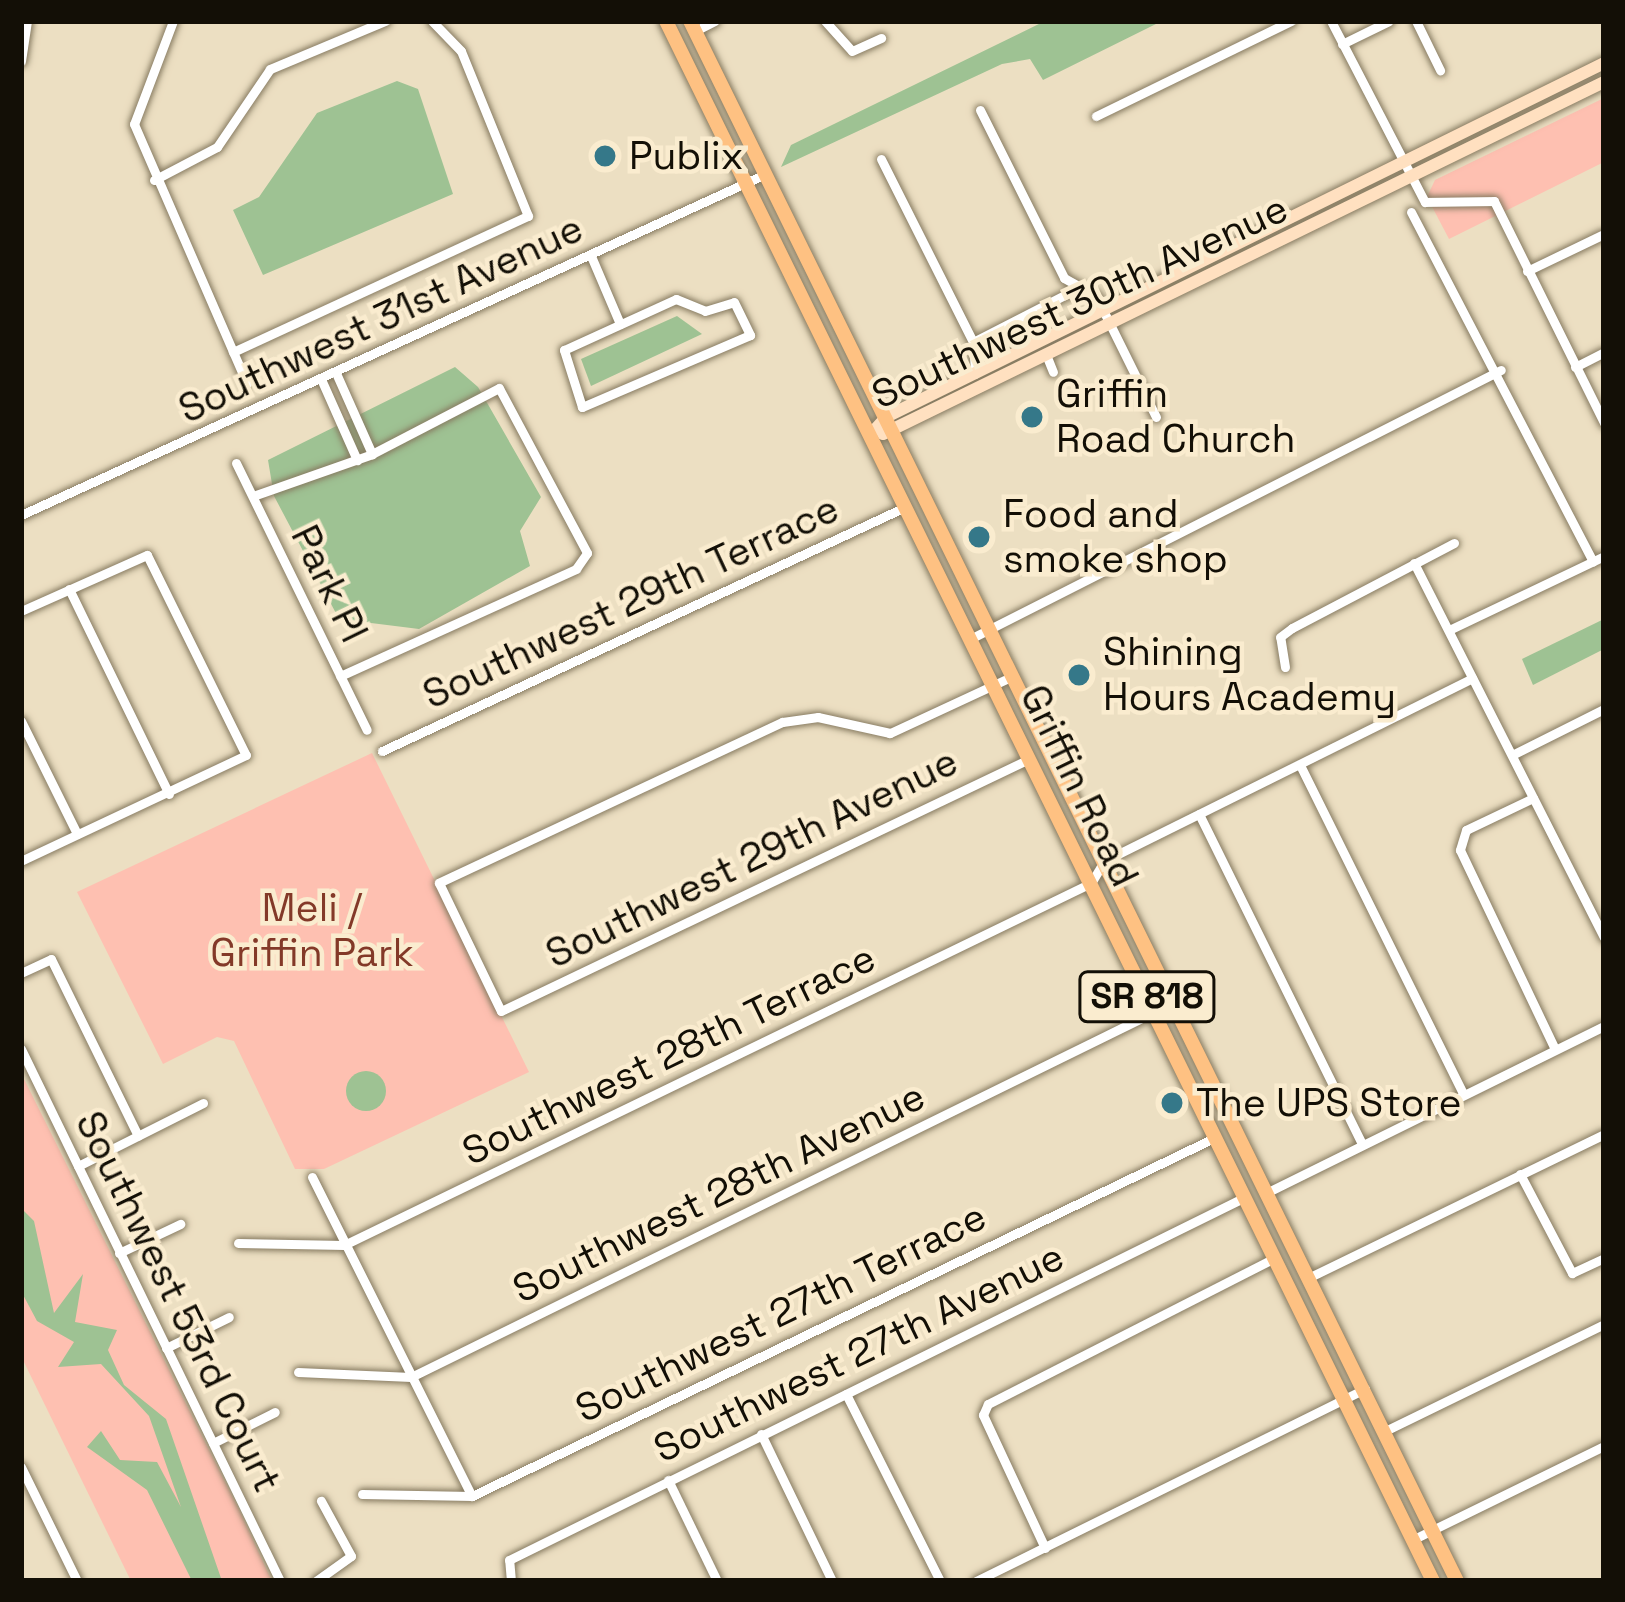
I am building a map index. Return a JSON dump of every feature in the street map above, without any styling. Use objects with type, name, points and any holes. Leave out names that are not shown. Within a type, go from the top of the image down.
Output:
[{"type":"main road","name":"Griffin Road","points":[[665,21],[1432,1581]]},
{"type":"main road","points":[[675,21],[692,26]]},
{"type":"main road","name":"Griffin Road","points":[[692,26],[1457,1581]]},
{"type":"main road","name":"Southwest 30th Avenue","points":[[870,435],[886,417],[1604,63]]},
{"type":"main road","name":"Southwest 30th Avenue","points":[[870,435],[894,432],[1604,82]]},
{"type":"main road","points":[[1230,1166],[1268,1192]]},
{"type":"main road","points":[[1245,1197],[1283,1222]]},
{"type":"street","points":[[21,61],[27,21]]},
{"type":"street","points":[[173,21],[134,124],[154,180],[247,384]]},
{"type":"street","points":[[154,180],[218,147],[270,69],[385,21]]},
{"type":"street","points":[[692,26],[715,21]]},
{"type":"street","points":[[825,21],[852,52],[881,38]]},
{"type":"street","points":[[1096,116],[1291,21]]},
{"type":"street","points":[[1331,21],[1401,163],[1414,175],[1432,208],[1494,201],[1604,423]]},
{"type":"street","points":[[1342,44],[1389,21]]},
{"type":"street","points":[[1416,21],[1440,70]]},
{"type":"street","points":[[232,352],[528,216],[440,23]]},
{"type":"street","points":[[980,110],[1074,290],[1103,311],[1156,417]]},
{"type":"street","points":[[881,159],[973,342],[975,374]]},
{"type":"street","name":"Southwest 31st Avenue","points":[[21,515],[765,174]]},
{"type":"street","points":[[1411,212],[1501,370],[1599,559],[1449,630]]},
{"type":"street","points":[[1527,272],[1604,234]]},
{"type":"street","points":[[590,256],[620,324]]},
{"type":"street","points":[[973,342],[1074,290]]},
{"type":"street","points":[[676,299],[705,310],[728,301],[746,338],[589,409],[564,350],[620,324],[676,299]]},
{"type":"street","points":[[1575,367],[1604,352]]},
{"type":"street","points":[[1047,357],[1053,372]]},
{"type":"street","points":[[970,639],[988,625],[1501,370]]},
{"type":"street","points":[[336,373],[372,454]]},
{"type":"street","points":[[322,380],[357,460]]},
{"type":"street","points":[[253,496],[372,454],[506,390],[586,561],[340,676]]},
{"type":"street","name":"Park Pl","points":[[236,464],[367,730]]},
{"type":"street","name":"Southwest 29th Terrace","points":[[382,751],[905,507]]},
{"type":"street","points":[[1285,667],[1280,637],[1454,543]]},
{"type":"street","points":[[21,611],[147,555],[246,754],[21,861]]},
{"type":"street","points":[[1414,563],[1604,938]]},
{"type":"street","points":[[69,589],[169,794]]},
{"type":"street","points":[[993,686],[1013,676]]},
{"type":"street","points":[[1090,884],[1105,861],[1472,678]]},
{"type":"street","name":"Southwest 29th Avenue","points":[[993,686],[890,733],[818,717],[782,722],[439,884],[501,1011],[1029,758]]},
{"type":"street","points":[[1512,755],[1604,710]]},
{"type":"street","points":[[21,721],[77,834]]},
{"type":"street","points":[[1300,765],[1463,1094]]},
{"type":"street","points":[[1533,798],[1460,837],[1555,1049]]},
{"type":"street","points":[[1198,814],[1362,1144]]},
{"type":"street","name":"Southwest 28th Terrace","points":[[238,1243],[344,1245],[1090,884]]},
{"type":"street","points":[[21,974],[51,959],[138,1136]]},
{"type":"street","name":"Southwest 28th Avenue","points":[[298,1372],[411,1377],[1174,1002]]},
{"type":"street","points":[[1268,1192],[1604,1026]]},
{"type":"street","name":"Southwest 53rd Court","points":[[21,1049],[280,1581]]},
{"type":"street","points":[[78,1166],[203,1103]]},
{"type":"street","points":[[1310,1277],[1604,1134]]},
{"type":"street","name":"Southwest 27th Terrace","points":[[362,1494],[472,1496],[1216,1137]]},
{"type":"street","points":[[1520,1174],[1572,1273],[1604,1258]]},
{"type":"street","points":[[312,1177],[472,1496]]},
{"type":"street","name":"Southwest 27th Avenue","points":[[511,1581],[505,1568],[668,1480],[1245,1197]]},
{"type":"street","points":[[119,1253],[180,1224]]},
{"type":"street","points":[[1045,1548],[982,1415],[988,1404],[1275,1258]]},
{"type":"street","points":[[166,1348],[229,1317]]},
{"type":"street","points":[[1385,1431],[1604,1324]]},
{"type":"street","points":[[976,1581],[1365,1389]]},
{"type":"street","points":[[846,1394],[940,1581]]},
{"type":"street","points":[[212,1443],[275,1412]]},
{"type":"street","points":[[761,1434],[832,1581]]},
{"type":"street","points":[[1414,1539],[1604,1446]]},
{"type":"street","points":[[21,1467],[77,1581]]},
{"type":"street","points":[[668,1480],[717,1581]]},
{"type":"street","points":[[316,1581],[344,1568],[351,1556],[321,1501]]},
{"type":"green space","points":[[1604,98],[1604,162],[1449,239],[1427,197],[1435,180]]},
{"type":"green space","name":"Meli / Griffin Park","points":[[372,753],[529,1072],[324,1169],[295,1169],[234,1041],[217,1037],[163,1064],[77,892]]},
{"type":"green space","points":[[21,1073],[272,1581],[131,1581],[21,1356]]},
{"type":"shaded area","points":[[1045,21],[1162,21],[1043,80],[1030,59],[1002,64],[781,167],[791,145]]},
{"type":"shaded area","points":[[397,81],[418,89],[453,194],[263,275],[233,210],[259,197],[317,113]]},
{"type":"shaded area","points":[[677,316],[702,334],[591,386],[581,359]]},
{"type":"shaded area","points":[[455,367],[478,387],[541,497],[520,531],[530,566],[419,629],[339,619],[274,496],[268,460]]},
{"type":"shaded area","points":[[1604,619],[1604,649],[1533,685],[1522,659]]},
{"type":"shaded area","points":[[366,1071],[380,1077],[386,1091],[380,1105],[366,1111],[352,1105],[346,1091],[352,1077]]},
{"type":"shaded area","points":[[21,1208],[34,1221],[54,1313],[83,1274],[75,1322],[117,1330],[108,1350],[124,1385],[166,1419],[222,1581],[192,1581],[147,1490],[87,1447],[101,1431],[120,1460],[157,1462],[181,1507],[149,1416],[101,1364],[58,1367],[74,1342],[37,1321],[21,1291]]},
{"type":"place","name":"Publix","points":[[605,156]]},
{"type":"place","name":"Griffin Road Church","points":[[1032,417]]},
{"type":"place","name":"Food and smoke shop","points":[[979,537]]},
{"type":"place","name":"Shining Hours Academy","points":[[1079,675]]},
{"type":"place","name":"The UPS Store","points":[[1172,1103]]}]
